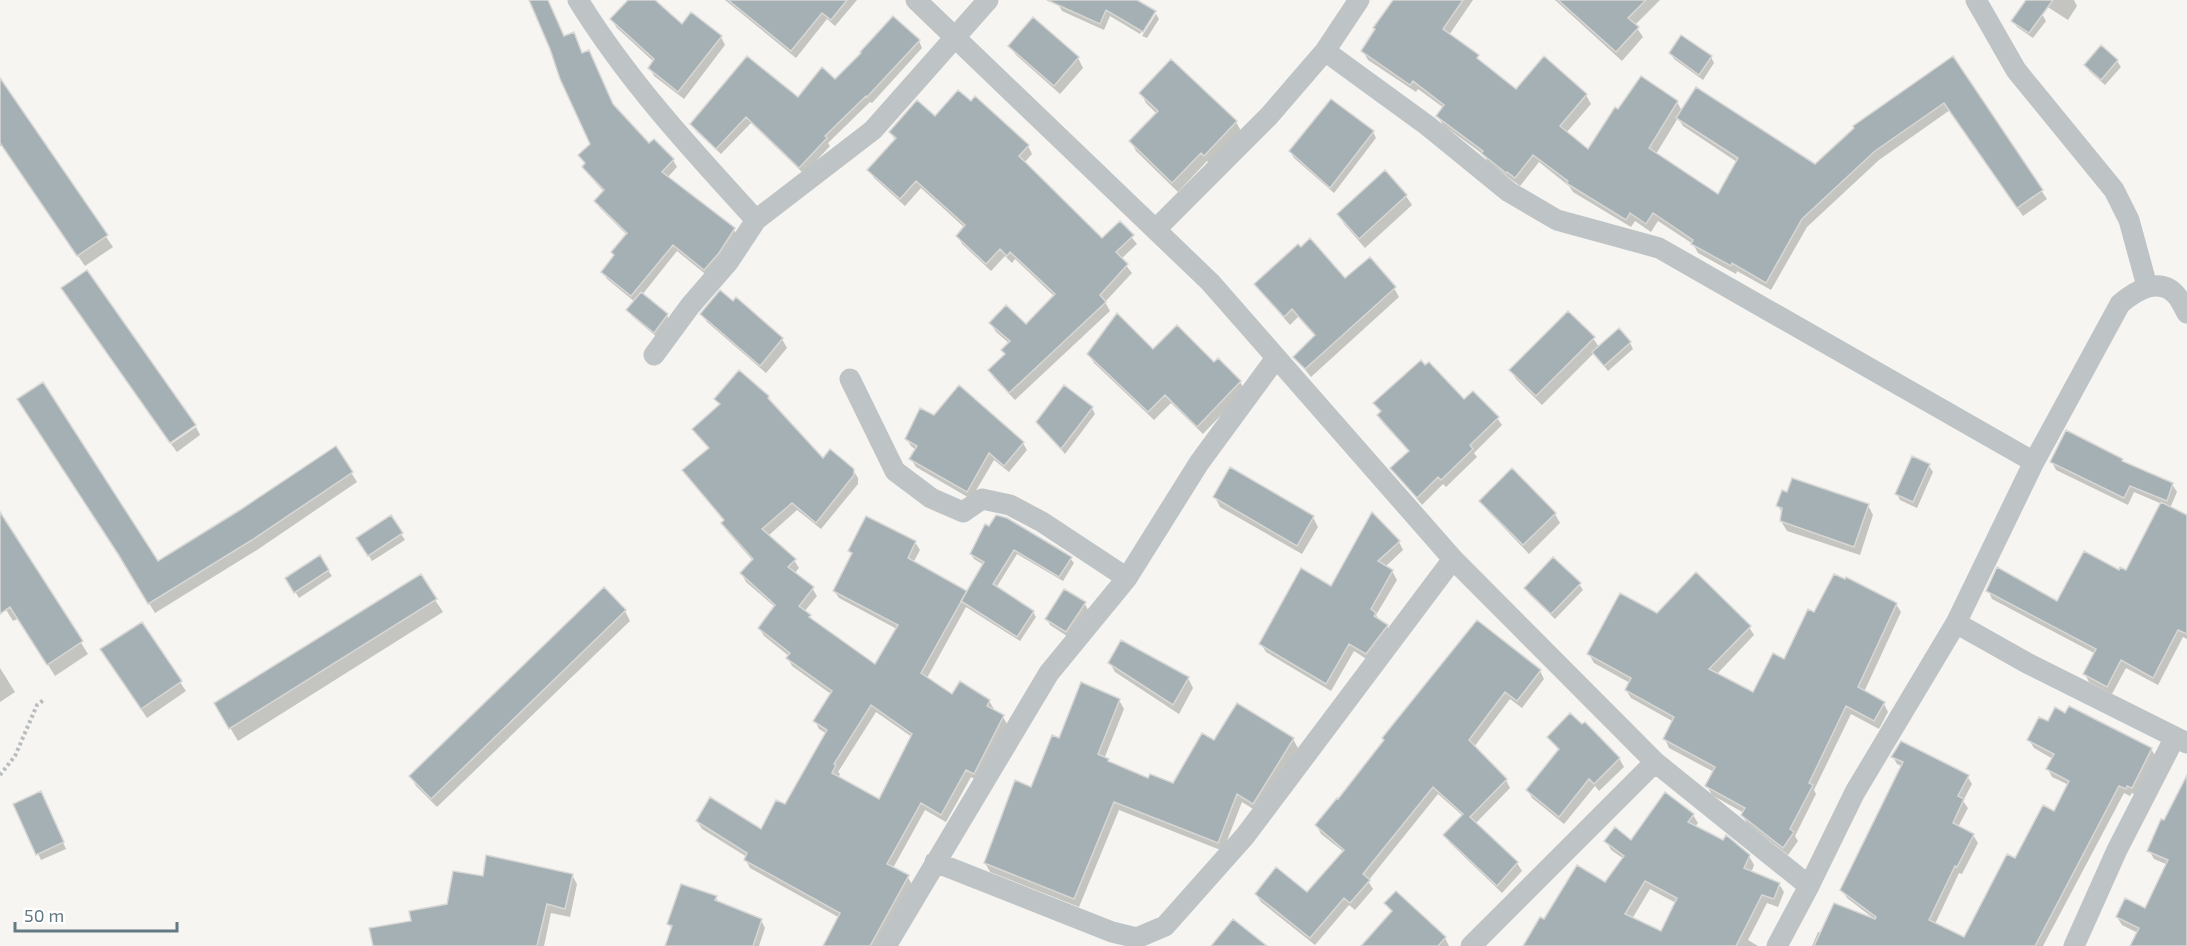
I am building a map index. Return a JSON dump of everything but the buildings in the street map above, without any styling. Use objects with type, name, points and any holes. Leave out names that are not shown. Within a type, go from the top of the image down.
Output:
[{"type":"street","points":[[578,0],[628,74],[683,140],[756,220]]},
{"type":"street","points":[[916,0],[1210,282],[1453,559],[1655,762],[1809,886]]},
{"type":"street","points":[[654,355],[690,306],[729,261],[756,220],[873,130],[956,39],[988,0]]},
{"type":"street","points":[[1156,229],[1269,116],[1324,51],[1359,0]]},
{"type":"street","points":[[1976,0],[2016,69],[2114,190],[2129,220],[2147,286]]},
{"type":"street","points":[[1324,51],[1428,126],[1509,192],[1557,220],[1659,248],[2034,462]]},
{"type":"street","points":[[1777,946],[1855,792],[1956,624],[2034,462],[2120,304],[2133,293],[2147,286],[2162,287],[2177,296],[2187,313]]},
{"type":"street","points":[[886,946],[1049,672],[1126,578],[1199,463],[1276,358]]},
{"type":"street","points":[[850,379],[896,471],[918,489],[931,498],[963,512],[982,499],[1010,505],[1042,522],[1126,578]]},
{"type":"street","points":[[935,862],[1112,932],[1137,938],[1165,926],[1245,836],[1453,559]]},
{"type":"street","points":[[1956,624],[2027,663],[2181,740],[2117,850],[2074,946]]},
{"type":"street","points":[[1471,946],[1655,762]]},
{"type":"path","points":[[0,775],[15,756],[37,705],[45,699]]}]
